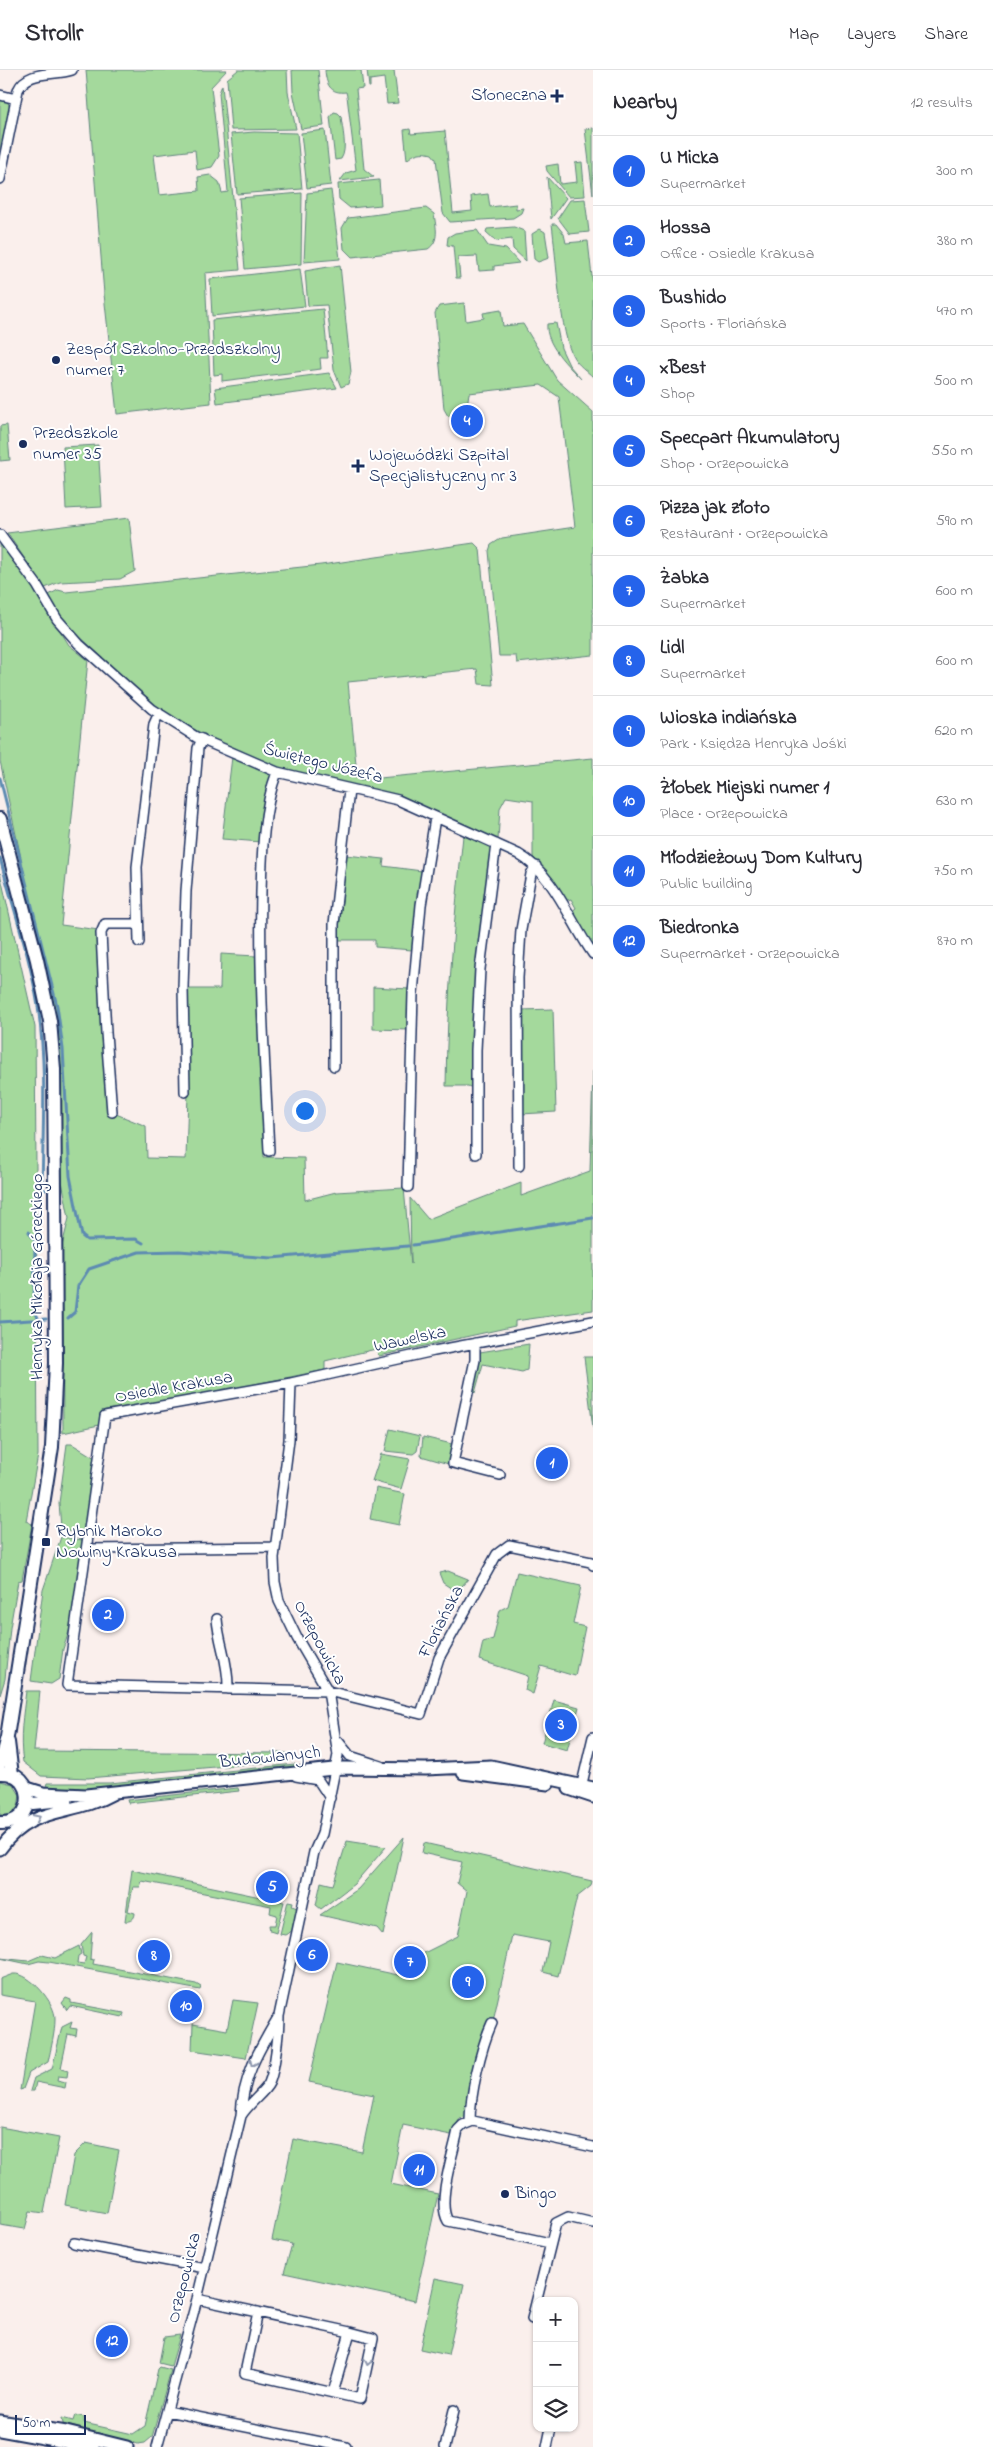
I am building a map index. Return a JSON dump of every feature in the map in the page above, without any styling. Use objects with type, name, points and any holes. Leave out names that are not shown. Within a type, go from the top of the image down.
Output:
[{"type":"main road","name":"Henryka Mikołaja Góreckiego","points":[[0,819],[37,960],[50,1021],[54,1082],[56,1194],[56,1363],[52,1446],[7,1737],[0,1763]]},
{"type":"main road","name":"Henryka Mikołaja Góreckiego","points":[[6,1774],[7,1737]]},
{"type":"main road","points":[[1,1826],[19,1818],[28,1804],[27,1788],[20,1779],[6,1774]]},
{"type":"street","points":[[0,179],[19,86],[25,79],[72,70]]},
{"type":"street","points":[[0,95],[16,99]]},
{"type":"street","name":"Świętego Józefa","points":[[0,535],[37,585],[57,619],[73,638],[159,713],[202,739],[277,772],[398,800],[518,854],[536,866],[550,882],[593,954]]},
{"type":"street","points":[[139,942],[137,867],[154,724],[159,713]]},
{"type":"street","points":[[185,1092],[183,988],[186,891],[198,748],[202,739]]},
{"type":"street","points":[[269,1151],[260,933],[262,861],[269,801],[277,772]]},
{"type":"street","points":[[334,1066],[334,924],[349,790]]},
{"type":"street","points":[[408,1186],[414,973],[421,905],[435,818]]},
{"type":"street","points":[[476,1154],[476,1050],[480,969],[496,844]]},
{"type":"street","points":[[518,1166],[518,978],[521,930],[531,874],[536,866]]},
{"type":"street","points":[[112,1112],[101,933],[105,924],[138,924]]},
{"type":"street","name":"Wawelska","points":[[292,1383],[475,1343],[593,1321]]},
{"type":"street","points":[[475,1343],[475,1360],[453,1464],[500,1475]]},
{"type":"street","name":"Orzepowicka","points":[[241,2116],[248,2104],[269,2083],[277,2042],[279,2016],[314,1852],[322,1834],[330,1798],[336,1768],[338,1741],[328,1690],[297,1638],[279,1601],[275,1582],[275,1547],[289,1440],[292,1383]]},
{"type":"street","name":"Osiedle Krakusa","points":[[292,1383],[106,1416],[67,1685],[328,1690]]},
{"type":"street","name":"Floriańska","points":[[328,1690],[421,1714],[439,1658],[497,1554],[509,1545],[550,1552],[591,1562],[593,1565]]},
{"type":"street","points":[[87,1549],[275,1547]]},
{"type":"street","points":[[217,1619],[219,1637],[228,1667],[228,1689]]},
{"type":"street","points":[[585,1788],[593,1737]]},
{"type":"street","points":[[338,1741],[350,1756],[384,1767]]},
{"type":"street","name":"Budowlanych","points":[[27,1788],[43,1793],[86,1795],[336,1768],[384,1767],[426,1769],[585,1788],[593,1797]]},
{"type":"street","points":[[283,1774],[318,1780],[330,1798]]},
{"type":"street","name":"Budowlanych","points":[[0,1849],[17,1831],[36,1818],[52,1812],[98,1802],[118,1792]]},
{"type":"street","points":[[28,1804],[69,1800],[86,1795]]},
{"type":"street","name":"Orzepowicka","points":[[157,2447],[205,2268],[241,2116],[246,2082],[252,2062],[279,2016]]},
{"type":"street","points":[[470,2121],[485,2038],[492,2023]]},
{"type":"street","points":[[265,2039],[277,2042]]},
{"type":"street","points":[[246,2082],[252,2088],[262,2091]]},
{"type":"street","points":[[550,2243],[448,2221],[443,2209],[458,2130],[463,2124],[470,2121],[593,2147]]},
{"type":"street","points":[[532,2320],[555,2225],[562,2218],[568,2217],[593,2223]]},
{"type":"street","points":[[74,2243],[205,2268]]},
{"type":"street","points":[[197,2299],[258,2312],[350,2332],[373,2338],[360,2398],[245,2373],[258,2312]]},
{"type":"street","points":[[333,2393],[350,2332]]},
{"type":"street","points":[[445,2447],[454,2410]]},
{"type":"street","points":[[167,2411],[346,2447]]},
{"type":"street","points":[[0,2421],[50,2429],[127,2447]]},
{"type":"street","points":[[0,2430],[44,2443],[93,2447]]},
{"type":"street","points":[[547,2447],[550,2432]]},
{"type":"green space","points":[[86,70],[227,70],[211,87],[219,156],[212,167],[197,170],[195,150],[154,155],[159,195],[199,191],[198,177],[210,175],[219,182],[222,193],[228,192],[219,93],[222,85],[240,270],[205,273],[211,403],[117,414],[104,294]]},
{"type":"green space","points":[[238,70],[287,70],[288,92],[296,129],[231,130],[227,79]]},
{"type":"green space","points":[[292,70],[318,70],[324,126],[301,129],[293,92]]},
{"type":"green space","points":[[325,70],[361,70],[363,88],[356,89],[364,169],[374,177],[340,181],[346,173],[356,170],[347,96],[346,92],[336,91],[330,87],[326,80]]},
{"type":"green space","points":[[367,70],[394,70],[398,103],[387,104],[384,78],[370,80],[369,87]]},
{"type":"green space","points":[[0,98],[7,100],[10,108],[0,160]]},
{"type":"green space","points":[[334,112],[341,116],[344,144],[341,159],[335,160],[330,117]]},
{"type":"green space","points":[[593,128],[593,195],[585,129]]},
{"type":"green space","points":[[410,129],[411,134],[445,131],[453,213],[472,211],[471,196],[488,194],[490,207],[516,204],[516,209],[523,208],[521,213],[513,218],[450,222],[443,213],[436,159],[432,154],[421,153],[415,154],[407,160],[404,130]]},
{"type":"green space","points":[[325,130],[331,185],[307,188],[301,133]]},
{"type":"green space","points":[[254,132],[297,133],[302,189],[237,194],[231,134]]},
{"type":"green space","points":[[582,162],[585,196],[569,197],[547,171],[546,166],[558,164],[560,184],[577,182],[575,163]]},
{"type":"green space","points":[[547,177],[566,198],[551,219]]},
{"type":"green space","points":[[379,180],[381,205],[350,208],[339,199],[338,184]]},
{"type":"green space","points":[[331,190],[340,259],[304,262],[307,193]]},
{"type":"green space","points":[[302,193],[301,264],[245,269],[239,198]]},
{"type":"green space","points":[[585,199],[589,232],[570,234],[558,218],[570,200]]},
{"type":"green space","points":[[426,208],[434,214],[436,229],[436,238],[428,249],[352,257],[344,249],[342,228],[348,218]]},
{"type":"green space","points":[[552,224],[556,224],[564,234],[566,243],[588,241],[593,286],[593,377],[576,361],[569,347],[559,294]]},
{"type":"green space","points":[[514,227],[524,231],[526,261],[513,249],[512,239],[496,241],[486,232],[487,229]]},
{"type":"green space","points":[[540,229],[545,232],[549,258],[538,262],[534,259],[532,234]]},
{"type":"green space","points":[[477,230],[488,246],[506,249],[519,263],[494,266],[494,270],[479,271],[477,256],[458,257],[460,278],[456,278],[453,246],[447,245],[448,237],[455,233]]},
{"type":"green space","points":[[340,265],[351,372],[348,384],[341,387],[334,370],[327,305],[308,306],[305,271]]},
{"type":"green space","points":[[300,269],[305,306],[212,316],[210,279]]},
{"type":"green space","points":[[464,303],[466,321],[484,318],[483,313],[501,310],[503,326],[523,324],[557,380],[593,412],[593,655],[517,663],[516,656],[499,656],[489,551],[491,545],[502,538],[575,527],[559,397],[541,385],[469,393],[466,413],[455,414],[455,418],[448,416],[444,409],[435,313],[439,306]]},
{"type":"green space","points":[[323,309],[328,358],[320,358],[321,369],[222,381],[222,374],[214,375],[212,320]]},
{"type":"green space","points":[[556,323],[561,348],[569,365],[581,379],[553,347],[547,332],[547,324]]},
{"type":"green space","points":[[329,373],[337,388],[217,403],[215,388]]},
{"type":"green space","points":[[7,425],[10,460],[0,461],[0,426]]},
{"type":"green space","points":[[98,445],[102,507],[66,509],[63,447]]},
{"type":"green space","points":[[129,518],[135,571],[120,579],[60,582],[45,588],[7,533]]},
{"type":"green space","points":[[0,543],[31,584],[69,645],[88,660],[61,925],[99,930],[107,1114],[116,1114],[146,1126],[147,1158],[186,1159],[188,1093],[187,989],[220,989],[221,954],[256,956],[264,1157],[304,1158],[305,1200],[336,1192],[404,1188],[411,1264],[410,1198],[428,1219],[521,1183],[521,1196],[590,1171],[593,1071],[593,1310],[515,1321],[515,1326],[379,1356],[376,1349],[325,1361],[325,1370],[191,1397],[105,1410],[100,1413],[99,1425],[63,1433],[62,1246],[69,1218],[62,1181],[59,1081],[49,987],[0,761]]},
{"type":"green space","points":[[474,543],[480,549],[493,685],[479,684],[477,669],[348,682],[356,764],[342,764],[358,780],[593,758],[593,948],[571,912],[576,908],[571,899],[565,901],[543,867],[533,857],[533,801],[506,797],[500,808],[498,840],[468,829],[403,798],[268,765],[226,748],[155,706],[65,623],[47,596],[58,590],[66,592],[321,565]]},
{"type":"green space","points":[[232,757],[271,773],[261,842],[222,839]]},
{"type":"green space","points":[[463,836],[492,847],[475,1085],[472,1088],[468,1086],[446,1086],[452,961]]},
{"type":"green space","points":[[346,855],[384,859],[383,866],[422,871],[412,950],[375,947],[375,940],[338,940]]},
{"type":"green space","points":[[0,873],[35,1027],[38,1455],[26,1521],[32,1524],[22,1580],[18,1581],[10,1628],[5,1679],[0,1695]]},
{"type":"green space","points":[[373,987],[409,989],[409,1030],[373,1029]]},
{"type":"green space","points":[[553,1009],[556,1112],[521,1114],[522,1010]]},
{"type":"green space","points":[[529,1344],[527,1370],[522,1372],[483,1364],[475,1393],[473,1391],[480,1352]]},
{"type":"green space","points":[[584,1357],[593,1357],[593,1428]]},
{"type":"green space","points":[[390,1429],[420,1436],[417,1451],[413,1454],[385,1451]]},
{"type":"green space","points":[[423,1437],[456,1445],[452,1465],[421,1456]]},
{"type":"green space","points":[[67,1444],[72,1444],[95,1458],[84,1534],[62,1530],[61,1527],[59,1503]]},
{"type":"green space","points":[[381,1454],[410,1459],[401,1489],[372,1481]]},
{"type":"green space","points":[[376,1488],[405,1494],[399,1525],[370,1519]]},
{"type":"green space","points":[[61,1537],[83,1540],[78,1594],[73,1620],[63,1649],[59,1679],[51,1684],[31,1681],[43,1590]]},
{"type":"green space","points":[[448,1571],[468,1579],[457,1592],[443,1583],[439,1573]]},
{"type":"green space","points":[[517,1572],[581,1586],[573,1624],[585,1627],[575,1676],[541,1666],[533,1694],[525,1690],[528,1676],[479,1660],[483,1642],[493,1639],[500,1610],[508,1606]]},
{"type":"green space","points":[[26,1691],[40,1691],[34,1751],[287,1753],[284,1761],[88,1778],[41,1776],[23,1762],[21,1735]]},
{"type":"green space","points":[[554,1700],[579,1707],[567,1750],[542,1743]]},
{"type":"green space","points":[[295,1764],[297,1767],[81,1790],[45,1790],[47,1783],[110,1783]]},
{"type":"green space","points":[[0,1781],[13,1784],[20,1795],[18,1807],[9,1815],[0,1815]]},
{"type":"green space","points":[[238,1788],[239,1791],[128,1803],[127,1800]]},
{"type":"green space","points":[[404,1837],[383,1935],[377,1928],[320,1915],[358,1889]]},
{"type":"green space","points":[[347,1841],[386,1847],[354,1884],[321,1909],[316,1905],[321,1882],[333,1885]]},
{"type":"green space","points":[[424,1843],[592,1881],[591,1886],[577,1897],[558,1976],[543,1972],[549,1942],[512,1935],[472,2116],[460,2118],[451,2135],[403,2125],[391,2184],[438,2194],[415,2301],[284,2273],[292,2244],[272,2240],[293,2139],[362,2152],[374,2095],[309,2082],[337,1962],[412,1978],[420,1973],[424,1953],[458,1936],[467,1891],[457,1883],[462,1862],[422,1853]]},
{"type":"green space","points":[[132,1870],[284,1902],[276,1933],[270,1931],[269,1925],[275,1925],[277,1915],[270,1913],[271,1906],[142,1881],[140,1887],[133,1887],[128,1911],[135,1913],[134,1917],[125,1921]]},
{"type":"green space","points":[[288,1901],[293,1902],[292,1906],[297,1908],[292,1931],[285,1935],[280,1934]]},
{"type":"green space","points":[[92,1932],[90,1959],[94,1960],[93,1964],[196,1984],[201,1987],[200,1990],[49,1962],[39,1961],[28,1964],[0,1958],[28,1961],[42,1955],[55,1958],[79,1946],[81,1954],[78,1956],[77,1963],[84,1964],[86,1957],[83,1956],[81,1945]]},
{"type":"green space","points":[[13,1974],[27,1978],[41,1990],[51,2005],[55,2019],[54,2035],[48,2062],[29,2073],[23,2089],[20,2090],[35,2001],[0,1995],[0,1979]]},
{"type":"green space","points":[[66,1998],[71,2000],[71,2003],[124,2013],[123,2017],[70,2006],[67,2010],[62,2003]]},
{"type":"green space","points":[[233,2000],[258,2003],[246,2058],[192,2050],[193,2024],[227,2030]]},
{"type":"green space","points":[[72,2022],[70,2028],[77,2029],[76,2036],[68,2034],[61,2068],[68,2070],[67,2077],[58,2076],[57,2080],[66,2082],[65,2088],[36,2082],[34,2091],[30,2091],[34,2078],[52,2069],[62,2027]]},
{"type":"green space","points":[[0,2127],[59,2138],[44,2213],[30,2211],[25,2229],[0,2225]]},
{"type":"green space","points":[[86,2143],[119,2150],[107,2213],[65,2205],[74,2155]]},
{"type":"green space","points":[[435,2278],[464,2284],[448,2355],[420,2349]]},
{"type":"green space","points":[[180,2335],[171,2366],[159,2363],[164,2337]]},
{"type":"green space","points":[[160,2367],[171,2370],[152,2437],[145,2443],[138,2444],[63,2424],[62,2418],[73,2421],[75,2415],[84,2417],[84,2423],[133,2434],[145,2426]]},
{"type":"waterway","points":[[0,778],[57,1006],[63,1049],[70,1176],[82,1236],[87,1240],[136,1239],[143,1243]]},
{"type":"waterway","points":[[0,858],[26,950],[38,1006],[43,1052],[42,1189],[45,1190]]},
{"type":"waterway","points":[[413,1245],[593,1218]]},
{"type":"waterway","points":[[29,1232],[35,1241],[34,1309],[39,1320]]},
{"type":"waterway","points":[[68,1318],[75,1312],[78,1286],[89,1269],[139,1252],[179,1251],[272,1258],[408,1246]]},
{"type":"waterway","points":[[0,1322],[46,1319]]},
{"type":"place","name":"Słoneczna","points":[[557,96]]},
{"type":"place","name":"Zespół Szkolno-Przedszkolny numer 7","points":[[56,360]]},
{"type":"place","name":"xBest","points":[[467,421]]},
{"type":"place","name":"Przedszkole numer 35","points":[[23,444]]},
{"type":"place","name":"Wojewódzki Szpital Specjalistyczny nr 3","points":[[358,466]]},
{"type":"place","name":"U Micka","points":[[552,1463]]},
{"type":"place","name":"Rybnik Maroko Nowiny Krakusa","points":[[46,1542]]},
{"type":"place","name":"Hossa","points":[[108,1615]]},
{"type":"place","name":"Bushido","points":[[561,1725]]},
{"type":"place","name":"Specpart Akumulatory","points":[[272,1887]]},
{"type":"place","name":"Pizza jak złoto","points":[[312,1955]]},
{"type":"place","name":"Lidl","points":[[154,1956]]},
{"type":"place","name":"Żabka","points":[[410,1962]]},
{"type":"place","name":"Wioska indiańska","points":[[468,1982]]},
{"type":"place","name":"Żłobek Miejski numer 1","points":[[186,2006]]},
{"type":"place","name":"Młodzieżowy Dom Kultury","points":[[419,2170]]},
{"type":"place","name":"Bingo","points":[[505,2194]]},
{"type":"place","name":"Biedronka","points":[[112,2341]]}]
